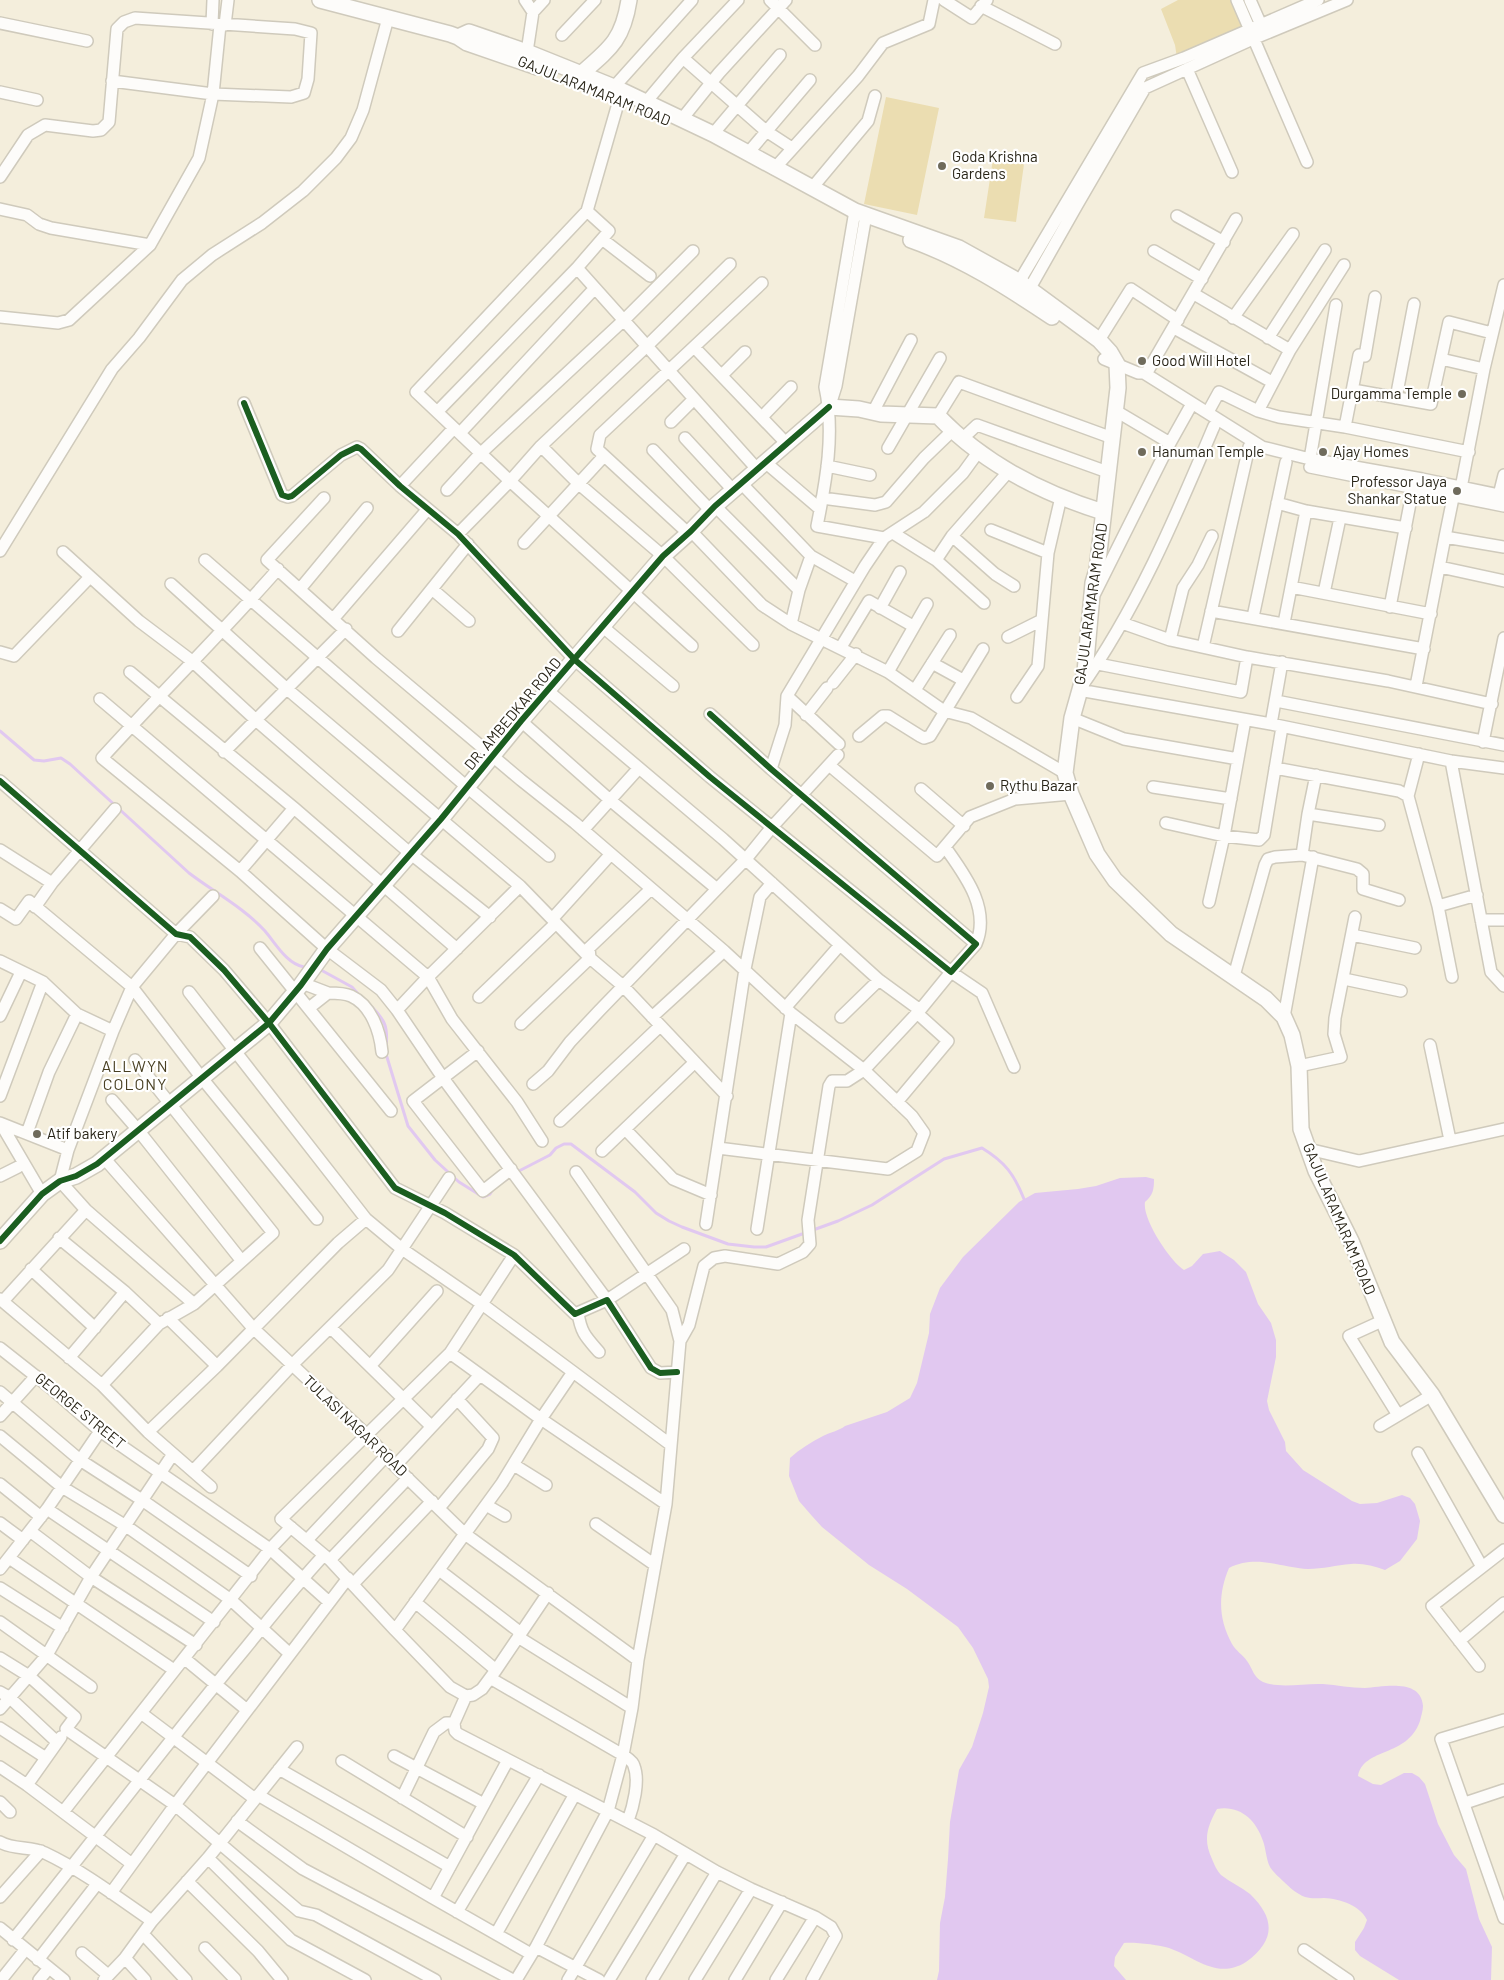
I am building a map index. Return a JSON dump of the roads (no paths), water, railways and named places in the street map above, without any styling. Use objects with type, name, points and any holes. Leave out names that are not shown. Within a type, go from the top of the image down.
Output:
[{"type":"main road","name":"GAJULARAMARAM ROAD","points":[[320,0],[458,37],[467,43],[616,93],[859,218],[959,248],[1099,340],[1110,352],[1110,362],[1118,388],[1100,511],[1097,570],[1084,672],[1072,718],[1065,773],[1071,794],[1097,854],[1115,880],[1171,934],[1266,999],[1284,1017],[1292,1036],[1298,1066],[1301,1129],[1320,1181],[1351,1241],[1392,1342],[1432,1395],[1499,1496],[1504,1515]]},
{"type":"main road","points":[[582,73],[613,45],[618,38],[622,31],[629,0]]},
{"type":"main road","points":[[458,37],[469,32],[582,73],[616,93],[646,102],[713,134],[774,169],[812,188],[859,218]]},
{"type":"main road","points":[[829,407],[906,415],[938,416],[957,435],[1016,476],[1061,497],[1100,511],[1102,470],[1108,436],[1112,380],[1109,368],[1110,362],[1022,290]]},
{"type":"main road","name":"DR. AMBEDKAR ROAD","points":[[0,1241],[40,1196],[60,1181],[76,1176],[104,1158],[269,1022],[327,950],[441,819],[521,721],[663,556],[713,508],[829,407]]},
{"type":"street","points":[[213,0],[219,24]]},
{"type":"street","points":[[0,317],[58,323],[69,320],[150,245],[199,158],[213,94],[219,24],[228,0]]},
{"type":"street","points":[[525,0],[533,12]]},
{"type":"street","points":[[527,52],[533,12],[544,0]]},
{"type":"street","points":[[562,35],[595,0]]},
{"type":"street","points":[[692,0],[616,93],[587,211],[416,392],[480,454],[692,646]]},
{"type":"street","points":[[646,102],[683,58],[738,0]]},
{"type":"street","points":[[774,169],[858,76],[883,43],[929,24],[934,0]]},
{"type":"street","points":[[944,0],[972,18],[984,3],[1055,44]]},
{"type":"street","points":[[1237,0],[1255,31],[1307,162]]},
{"type":"street","points":[[1250,0],[1255,31]]},
{"type":"street","points":[[1022,290],[1076,205],[1145,88],[1187,69],[1255,31],[1318,0]]},
{"type":"street","points":[[1022,290],[1143,74],[1255,31],[1347,0]]},
{"type":"street","points":[[682,119],[778,3],[815,45]]},
{"type":"street","points":[[0,551],[112,369],[144,333],[182,280],[212,254],[262,223],[303,191],[336,158],[351,138],[363,110],[384,16]]},
{"type":"street","points":[[0,177],[28,135],[45,125],[93,131],[102,130],[109,122],[112,81],[117,29],[124,22],[134,18],[295,29],[311,33],[308,79],[304,93],[291,97],[213,94],[112,81]]},
{"type":"street","points":[[0,23],[87,41]]},
{"type":"street","points":[[713,134],[780,55]]},
{"type":"street","points":[[683,58],[766,130],[792,148]]},
{"type":"street","points":[[1187,69],[1232,172]]},
{"type":"street","points":[[748,153],[810,80]]},
{"type":"street","points":[[0,92],[37,100]]},
{"type":"street","points":[[812,188],[868,121],[875,96]]},
{"type":"street","points":[[0,209],[27,215],[39,224],[51,228],[150,245]]},
{"type":"street","points":[[438,412],[577,268],[609,231],[587,211]]},
{"type":"street","points":[[1178,216],[1224,242]]},
{"type":"street","points":[[859,218],[836,386],[829,407],[827,466],[817,526],[889,535],[936,560],[984,602]]},
{"type":"street","points":[[1236,219],[1176,324],[1140,378],[1260,454],[1286,462],[1413,488],[1457,490]]},
{"type":"street","points":[[1233,318],[1293,234]]},
{"type":"street","points":[[602,239],[650,276]]},
{"type":"street","points":[[1268,338],[1325,250]]},
{"type":"street","points":[[446,490],[480,454],[625,319],[693,251]]},
{"type":"street","points":[[1154,252],[1202,279]]},
{"type":"street","points":[[458,534],[541,446],[730,264]]},
{"type":"street","points":[[1258,411],[1290,350],[1344,265]]},
{"type":"street","points":[[577,268],[625,319],[694,399],[761,465],[821,504],[875,505],[886,502],[924,458],[957,435],[976,425],[1102,470]]},
{"type":"street","points":[[762,283],[600,435],[597,449],[689,532],[762,605],[791,624],[856,654],[888,672],[944,711],[970,718],[1065,773]]},
{"type":"street","points":[[1416,686],[1445,537],[1469,452],[1484,370],[1504,285]]},
{"type":"street","points":[[400,486],[596,288]]},
{"type":"street","points":[[1099,340],[1131,289],[1176,324],[1272,382]]},
{"type":"street","points":[[1194,294],[1290,350]]},
{"type":"street","points":[[1345,427],[1359,356],[1365,356],[1375,297]]},
{"type":"street","points":[[1396,398],[1414,304]]},
{"type":"street","points":[[1310,459],[1336,305]]},
{"type":"street","points":[[1353,390],[1431,404],[1449,322],[1492,333]]},
{"type":"street","points":[[873,412],[911,340]]},
{"type":"street","points":[[694,347],[787,444]]},
{"type":"street","points":[[722,375],[745,352]]},
{"type":"street","points":[[888,448],[940,358]]},
{"type":"street","points":[[1441,359],[1484,370]]},
{"type":"street","points":[[1110,362],[1142,373],[1262,447],[1310,459],[1502,499],[1504,475]]},
{"type":"street","points":[[938,416],[959,382],[1108,436]]},
{"type":"street","points":[[762,417],[791,387]]},
{"type":"street","points":[[1208,412],[1219,392],[1258,411],[1279,417],[1345,427],[1469,452]]},
{"type":"street","points":[[671,422],[694,399]]},
{"type":"street","points":[[244,403],[282,495],[292,496],[341,455],[357,447],[427,510],[458,534],[575,660],[710,777],[951,972],[982,994],[1014,1067]]},
{"type":"street","points":[[1093,590],[1170,443],[1190,409]]},
{"type":"street","points":[[1116,410],[1170,443]]},
{"type":"street","points":[[1214,426],[1179,510],[1122,623],[1098,664],[1079,690],[1276,725],[1451,761],[1504,768]]},
{"type":"street","points":[[685,438],[811,556],[855,581]]},
{"type":"street","points":[[541,446],[580,484],[663,556],[753,645]]},
{"type":"street","points":[[1203,647],[1249,447]]},
{"type":"street","points":[[653,450],[799,590]]},
{"type":"street","points":[[771,769],[785,725],[787,696],[855,581],[889,535],[924,512],[963,473],[979,451]]},
{"type":"street","points":[[524,543],[604,456]]},
{"type":"street","points":[[1252,617],[1286,462]]},
{"type":"street","points":[[827,466],[870,475]]},
{"type":"street","points":[[936,560],[952,536],[1009,471]]},
{"type":"street","points":[[1390,607],[1413,488]]},
{"type":"street","points":[[1017,697],[1038,666],[1048,552],[1061,497]]},
{"type":"street","points":[[324,498],[267,560],[334,618],[383,664],[583,830],[724,951],[788,1011],[864,1070],[912,1116],[924,1133],[916,1152],[888,1169],[718,1148]]},
{"type":"street","points":[[1277,502],[1306,511],[1340,518],[1406,528]]},
{"type":"street","points":[[300,589],[367,508]]},
{"type":"street","points":[[334,618],[427,510]]},
{"type":"street","points":[[1284,623],[1306,511]]},
{"type":"street","points":[[1324,593],[1340,518]]},
{"type":"street","points":[[991,530],[1048,552]]},
{"type":"street","points":[[952,536],[995,574],[1014,586]]},
{"type":"street","points":[[1170,640],[1183,588],[1198,565],[1212,536]]},
{"type":"street","points":[[1445,537],[1504,547]]},
{"type":"street","points":[[398,631],[468,544]]},
{"type":"street","points":[[63,552],[139,622],[192,661],[256,721],[411,854],[490,917]]},
{"type":"street","points":[[791,624],[799,590],[811,556]]},
{"type":"street","points":[[205,560],[467,788],[549,856]]},
{"type":"street","points":[[1440,567],[1504,581]]},
{"type":"street","points":[[278,569],[222,632],[158,696],[102,758],[240,871],[327,950],[381,990],[397,1010],[443,1078],[607,1300],[651,1368],[660,1373],[677,1372]]},
{"type":"street","points":[[880,608],[900,572]]},
{"type":"street","points":[[0,652],[14,656],[90,577]]},
{"type":"street","points":[[171,584],[287,689],[520,886],[590,958],[623,986],[727,1096]]},
{"type":"street","points":[[1291,587],[1431,614]]},
{"type":"street","points":[[432,589],[469,620]]},
{"type":"street","points":[[841,647],[869,601],[913,626]]},
{"type":"street","points":[[888,672],[927,604]]},
{"type":"street","points":[[1211,611],[1424,649]]},
{"type":"street","points":[[1008,637],[1042,620]]},
{"type":"street","points":[[1122,623],[1170,640],[1248,657],[1416,686],[1492,704]]},
{"type":"street","points":[[603,627],[673,686]]},
{"type":"street","points":[[224,752],[346,629]]},
{"type":"street","points":[[914,690],[950,634]]},
{"type":"street","points":[[1483,742],[1504,638]]},
{"type":"street","points":[[859,736],[883,716],[888,716],[924,738],[930,736],[983,649]]},
{"type":"street","points":[[806,715],[856,654]]},
{"type":"street","points":[[1098,664],[1240,692],[1248,657]]},
{"type":"street","points":[[1166,823],[1224,836],[1262,839],[1275,768],[1276,701],[1282,662]]},
{"type":"street","points":[[932,663],[963,680]]},
{"type":"street","points":[[130,672],[224,752],[294,808],[458,949]]},
{"type":"street","points":[[548,691],[746,859],[879,980],[919,1011],[948,1041],[897,1102]]},
{"type":"street","points":[[533,1084],[548,1071],[570,1042],[623,986],[746,859],[772,827],[829,765],[838,750],[787,696]]},
{"type":"street","points":[[100,699],[428,977],[452,1019],[517,1102],[542,1141]]},
{"type":"street","points":[[1276,701],[1504,745]]},
{"type":"street","points":[[710,714],[771,769],[976,944]]},
{"type":"street","points":[[1072,718],[1124,739],[1238,759]]},
{"type":"street","points":[[1209,902],[1224,836],[1245,720]]},
{"type":"street","points":[[521,721],[610,800],[717,889]]},
{"type":"street","points":[[1419,754],[1408,796],[1438,906],[1452,977]]},
{"type":"street","points":[[1451,761],[1491,972],[1504,986]]},
{"type":"street","points":[[829,765],[936,856],[970,817],[1015,799],[1071,794]]},
{"type":"street","points":[[583,830],[639,768]]},
{"type":"street","points":[[1275,768],[1399,791],[1408,796]]},
{"type":"street","points":[[1284,1017],[1307,856],[1308,814],[1316,775]]},
{"type":"street","points":[[0,781],[176,934],[190,937],[224,970],[269,1022],[395,1188],[514,1255],[575,1314],[607,1300],[684,1249]]},
{"type":"street","points":[[1152,786],[1231,799]]},
{"type":"street","points":[[921,789],[964,826]]},
{"type":"street","points":[[240,871],[294,808]]},
{"type":"street","points":[[35,908],[52,883],[115,809]]},
{"type":"street","points":[[1308,814],[1379,825]]},
{"type":"street","points":[[680,1341],[690,1325],[704,1266],[714,1258],[725,1256],[778,1264],[803,1252],[810,1244],[808,1220],[829,1086],[832,1081],[847,1081],[864,1070],[919,1011],[976,944],[980,929],[977,902],[963,872],[945,847]]},
{"type":"street","points":[[0,850],[52,883]]},
{"type":"street","points":[[553,918],[610,855]]},
{"type":"street","points":[[1234,976],[1268,859],[1307,856],[1357,869],[1363,874],[1363,889],[1399,900]]},
{"type":"street","points":[[706,1224],[745,970],[760,897],[772,883]]},
{"type":"street","points":[[397,1010],[520,886]]},
{"type":"street","points":[[590,958],[589,948],[651,889]]},
{"type":"street","points":[[1438,906],[1477,895]]},
{"type":"street","points":[[194,1304],[86,1210],[60,1181],[68,1150],[113,1031],[132,987],[176,934],[213,896]]},
{"type":"street","points":[[0,908],[16,919],[29,901],[35,908],[132,987],[201,1077],[317,1219]]},
{"type":"street","points":[[1298,1066],[1341,1057],[1334,1034],[1335,1018],[1355,917]]},
{"type":"street","points":[[479,997],[554,925],[553,918]]},
{"type":"street","points":[[1481,920],[1504,920]]},
{"type":"street","points":[[1352,935],[1415,948]]},
{"type":"street","points":[[757,1229],[788,1011],[840,945]]},
{"type":"street","points":[[260,948],[299,987],[309,1008],[391,1111]]},
{"type":"street","points":[[652,1017],[724,951]]},
{"type":"street","points":[[521,1024],[590,958]]},
{"type":"street","points":[[0,960],[43,982],[77,1014],[113,1031]]},
{"type":"street","points":[[0,1014],[21,972]]},
{"type":"street","points":[[1344,979],[1401,991]]},
{"type":"street","points":[[841,1018],[879,980]]},
{"type":"street","points":[[0,1096],[43,982]]},
{"type":"street","points":[[299,987],[350,995],[360,1001],[378,1028],[382,1052]]},
{"type":"street","points":[[189,992],[366,1219],[402,1248],[482,1304],[671,1445]]},
{"type":"street","points":[[309,1008],[328,992]]},
{"type":"street","points":[[27,1133],[49,1072],[77,1014]]},
{"type":"street","points":[[560,1121],[660,1026]]},
{"type":"street","points":[[1430,1045],[1450,1140]]},
{"type":"street","points":[[478,1051],[413,1101],[483,1190],[513,1172]]},
{"type":"street","points":[[102,1385],[163,1321],[194,1304],[273,1232],[135,1060]]},
{"type":"street","points":[[602,1152],[695,1062]]},
{"type":"street","points":[[112,1100],[241,1260]]},
{"type":"street","points":[[0,1124],[68,1150]]},
{"type":"street","points":[[0,1124],[40,1196]]},
{"type":"street","points":[[624,1129],[673,1179],[711,1195]]},
{"type":"street","points":[[1308,1149],[1359,1160],[1504,1129]]},
{"type":"street","points":[[0,1136],[18,1167],[40,1196]]},
{"type":"street","name":"TULASI NAGAR ROAD","points":[[104,1158],[253,1328],[367,1435],[395,1466],[465,1534],[638,1660]]},
{"type":"street","points":[[0,1176],[18,1167]]},
{"type":"street","points":[[237,1821],[303,1869],[514,1980],[534,1950],[608,1812],[623,1755],[632,1708],[638,1660],[666,1504],[680,1341],[672,1310],[576,1172]]},
{"type":"street","points":[[193,1471],[292,1365],[388,1270],[449,1178]]},
{"type":"street","points":[[86,1210],[1,1300],[102,1385],[148,1432],[210,1487]]},
{"type":"street","points":[[148,1432],[217,1366],[338,1243],[366,1219]]},
{"type":"street","points":[[59,1238],[217,1366]]},
{"type":"street","points":[[514,1255],[450,1353],[281,1519],[327,1557],[442,1680],[458,1693],[466,1696],[474,1695],[482,1689],[548,1593]]},
{"type":"street","points":[[31,1269],[95,1328]]},
{"type":"street","points":[[370,1366],[437,1291]]},
{"type":"street","points":[[69,1358],[125,1292]]},
{"type":"street","points":[[578,1313],[580,1328],[583,1334],[599,1352]]},
{"type":"street","points":[[1382,1320],[1349,1336],[1398,1415]]},
{"type":"street","points":[[331,1328],[431,1426]]},
{"type":"street","name":"GEORGE STREET","points":[[0,1348],[100,1431],[270,1549],[301,1579],[329,1602]]},
{"type":"street","points":[[450,1353],[541,1419],[666,1504]]},
{"type":"street","points":[[395,1630],[514,1465],[541,1419],[573,1372]]},
{"type":"street","points":[[395,1466],[480,1375]]},
{"type":"street","points":[[0,1416],[36,1376]]},
{"type":"street","points":[[0,1392],[80,1460],[142,1500],[251,1576]]},
{"type":"street","points":[[1380,1426],[1432,1395]]},
{"type":"street","points":[[111,1893],[175,1805],[329,1602],[436,1504],[492,1443],[493,1438],[489,1432],[457,1399]]},
{"type":"street","points":[[100,1431],[44,1513],[3,1565],[77,1604],[174,1670]]},
{"type":"street","points":[[0,1436],[62,1488],[126,1526],[231,1600],[290,1654]]},
{"type":"street","points":[[1418,1452],[1482,1567]]},
{"type":"street","points":[[0,1708],[5,1694],[29,1676],[47,1655],[91,1577],[173,1454]]},
{"type":"street","points":[[307,1540],[387,1455]]},
{"type":"street","points":[[514,1465],[546,1485]]},
{"type":"street","points":[[64,1980],[5,1936],[73,1866],[173,1736],[301,1579],[327,1557],[408,1478]]},
{"type":"street","points":[[0,1484],[108,1551],[214,1622]]},
{"type":"street","points":[[486,1504],[504,1516]]},
{"type":"street","points":[[0,1523],[27,1535],[196,1644]]},
{"type":"street","points":[[596,1524],[655,1565]]},
{"type":"street","points":[[63,1812],[174,1670],[185,1659],[251,1576],[270,1549],[291,1527]]},
{"type":"street","points":[[1479,1666],[1432,1606],[1504,1550]]},
{"type":"street","points":[[439,1570],[519,1635],[632,1708]]},
{"type":"street","points":[[0,1588],[63,1628]]},
{"type":"street","points":[[415,1602],[493,1674],[623,1755],[634,1766],[635,1800],[628,1821]]},
{"type":"street","points":[[1459,1641],[1504,1603]]},
{"type":"street","points":[[0,1622],[91,1687]]},
{"type":"street","points":[[0,1658],[29,1676],[75,1717],[27,1785]]},
{"type":"street","points":[[185,1659],[247,1710]]},
{"type":"street","points":[[5,1694],[57,1742]]},
{"type":"street","points":[[466,1696],[454,1723],[455,1731],[458,1734],[628,1821],[685,1855],[751,1890],[815,1917],[831,1927],[836,1936],[812,1980]]},
{"type":"street","points":[[141,1713],[257,1797],[496,1934],[599,1980]]},
{"type":"street","points":[[1504,1720],[1442,1739],[1504,1918]]},
{"type":"street","points":[[402,1798],[434,1732],[446,1724],[454,1723]]},
{"type":"street","points":[[0,1728],[46,1758]]},
{"type":"street","points":[[66,1729],[175,1805],[299,1911],[316,1915],[435,1980]]},
{"type":"street","points":[[82,1953],[106,1978],[125,1958],[152,1921],[208,1858],[297,1747]]},
{"type":"street","points":[[394,1756],[484,1804]]},
{"type":"street","points":[[433,1898],[508,1760]]},
{"type":"street","points":[[342,1761],[467,1836]]},
{"type":"street","points":[[0,1767],[132,1864]]},
{"type":"street","points":[[279,1769],[450,1867]]},
{"type":"street","points":[[457,1912],[539,1775]]},
{"type":"street","points":[[1465,1803],[1504,1790]]},
{"type":"street","points":[[496,1934],[575,1794]]},
{"type":"street","points":[[0,1802],[10,1812]]},
{"type":"street","points":[[568,1980],[654,1835]]},
{"type":"street","points":[[0,1856],[4,1844],[41,1851],[73,1866],[152,1921]]},
{"type":"street","points":[[0,1897],[41,1851]]},
{"type":"street","points":[[608,1980],[685,1855]]},
{"type":"street","points":[[208,1858],[290,1940],[365,1980]]},
{"type":"street","points":[[652,1980],[717,1872]]},
{"type":"street","points":[[187,1881],[258,1951],[282,1980]]},
{"type":"street","points":[[38,1960],[97,1884]]},
{"type":"street","points":[[694,1980],[751,1890]]},
{"type":"street","points":[[735,1980],[782,1902]]},
{"type":"street","points":[[776,1980],[815,1917]]},
{"type":"street","points":[[143,1934],[186,1980]]},
{"type":"street","points":[[205,1948],[236,1980]]},
{"type":"street","points":[[1,1980],[25,1950]]},
{"type":"street","points":[[1304,1950],[1348,1980]]},
{"type":"street","points":[[125,1958],[145,1980]]},
{"type":"street","points":[[39,1980],[49,1968]]},
{"type":"waterway","points":[[0,731],[34,760],[44,761],[61,758],[70,764],[189,873],[248,915],[265,931],[287,958],[304,967]]},
{"type":"waterway","points":[[321,970],[352,987],[360,996]]},
{"type":"waterway","points":[[372,1007],[385,1025],[387,1035],[386,1048]]},
{"type":"waterway","points":[[386,1054],[408,1126],[435,1160],[459,1182],[483,1197],[490,1194],[493,1189]]},
{"type":"waterway","points":[[517,1172],[550,1155],[556,1148],[564,1144],[571,1144],[635,1192],[656,1213],[669,1221],[728,1244],[754,1247],[766,1247],[838,1221],[872,1205],[944,1159],[982,1148],[997,1158],[1008,1169],[1024,1199]]},
{"type":"waterway","points":[[498,1185],[512,1176]]},
{"type":"place","name":"Goda Krishna Gardens","points":[[942,166]]},
{"type":"place","name":"Good Will Hotel","points":[[1142,361]]},
{"type":"place","name":"Durgamma Temple","points":[[1462,394]]},
{"type":"place","name":"Hanuman Temple","points":[[1142,452]]},
{"type":"place","name":"Ajay Homes","points":[[1323,452]]},
{"type":"place","name":"Professor Jaya Shankar Statue","points":[[1457,491]]},
{"type":"place","name":"Rythu Bazar","points":[[990,786]]},
{"type":"place","name":"Atif bakery","points":[[37,1134]]},
{"type":"district","name":"ALLWYN COLONY","points":[[135,1075]]}]
